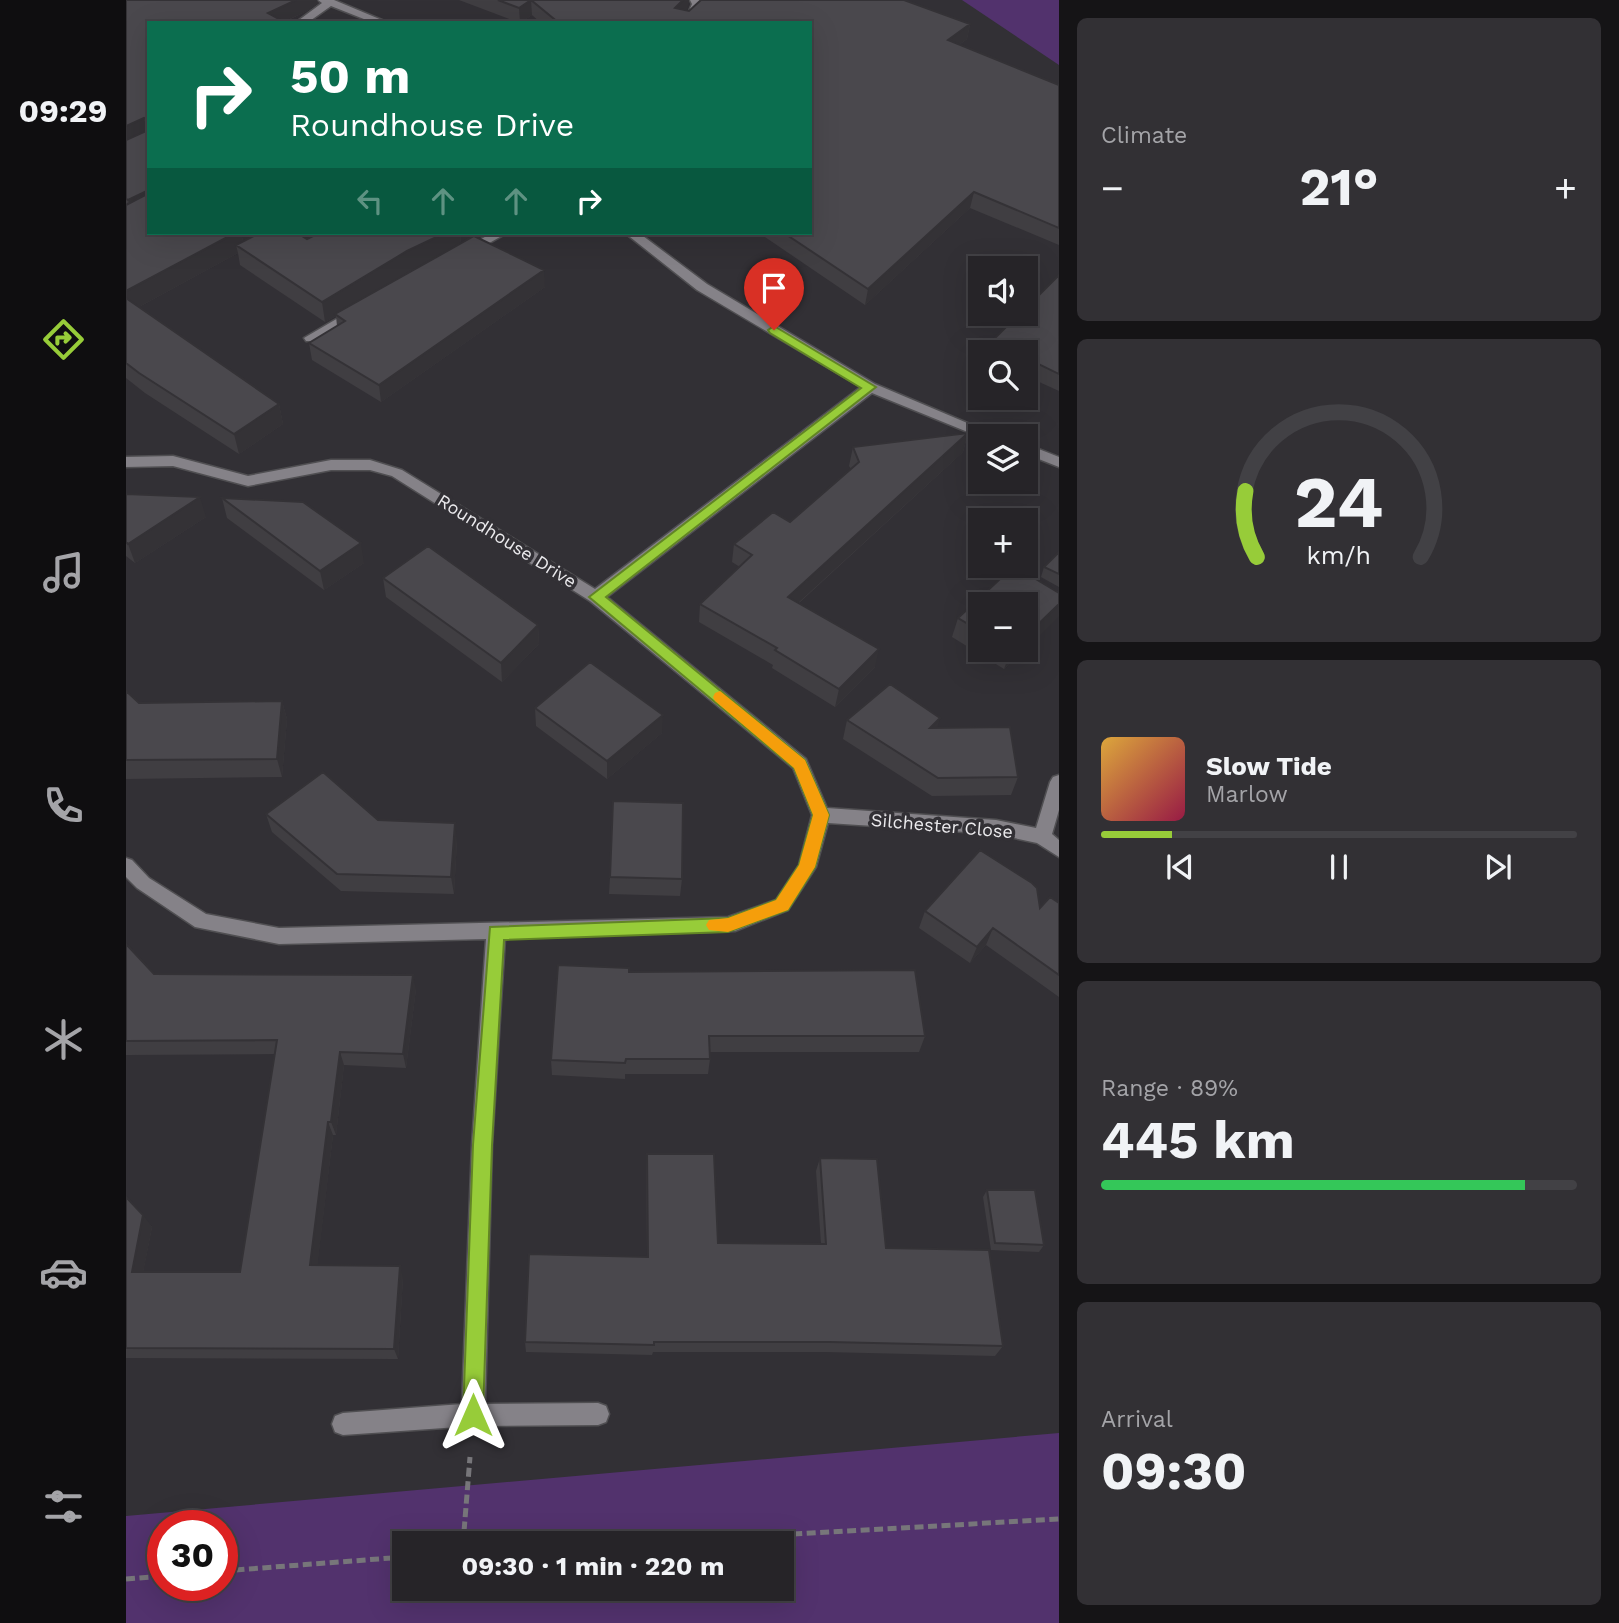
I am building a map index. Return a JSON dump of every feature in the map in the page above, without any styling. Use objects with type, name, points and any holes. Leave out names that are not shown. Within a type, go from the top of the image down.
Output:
[{"type":"street","points":[[684,21],[694,12],[695,0]]},
{"type":"street","points":[[302,21],[326,1],[379,21]]},
{"type":"street","points":[[453,258],[497,235]]},
{"type":"street","points":[[634,235],[702,287],[870,387],[968,427]]},
{"type":"street","points":[[312,338],[370,303]]},
{"type":"street","points":[[596,597],[870,387]]},
{"type":"street","points":[[1038,454],[1059,462]]},
{"type":"street","name":"Roundhouse Drive","points":[[126,462],[173,461],[248,481],[331,465],[370,465],[397,473],[596,597],[800,764],[821,815]]},
{"type":"street","points":[[1042,836],[1059,782]]},
{"type":"street","points":[[126,865],[143,883],[202,920],[279,936],[496,933],[728,925],[782,905],[807,867],[821,815]]},
{"type":"street","name":"Silchester Close","points":[[821,815],[996,827],[1042,836],[1059,850]]},
{"type":"street","points":[[473,1415],[482,1145],[496,933]]},
{"type":"street","points":[[343,1424],[473,1415],[598,1414]]},
{"type":"path","points":[[465,1531],[473,1415]]},
{"type":"path","points":[[794,1534],[1059,1519]]},
{"type":"path","points":[[238,1570],[392,1558]]},
{"type":"path","points":[[126,1579],[147,1577]]},
{"type":"shaded area","points":[[962,0],[1059,0],[1059,65]]},
{"type":"shaded area","points":[[1059,1433],[1059,1623],[126,1623],[126,1516],[147,1514],[147,1601],[238,1601],[238,1510],[193,1510]]},
{"type":"building","points":[[126,0],[296,0],[268,13],[282,21],[147,21],[147,120],[144,118],[126,126]]},
{"type":"building","points":[[498,0],[531,0],[519,8]]},
{"type":"building","points":[[531,0],[683,0],[675,8],[689,11],[701,0],[904,0],[970,24],[948,40],[1059,85],[1059,228],[974,192],[868,289],[787,235],[812,235],[812,21],[557,21]]},
{"type":"building","points":[[147,126],[147,191],[128,200],[126,140],[146,131]]},
{"type":"building","points":[[147,194],[147,235],[231,235],[126,291],[126,205]]},
{"type":"building","points":[[256,235],[300,235],[307,239],[315,235],[441,235],[407,251],[322,302],[236,245]]},
{"type":"building","points":[[474,236],[544,270],[379,385],[309,343],[345,321],[335,314]]},
{"type":"building","points":[[1059,275],[1059,374],[1038,364],[1038,340],[993,340],[1007,326],[1038,326],[1038,296]]},
{"type":"building","points":[[126,298],[279,404],[234,434],[139,373],[126,363]]},
{"type":"building","points":[[968,433],[788,597],[879,649],[839,689],[775,650],[777,648],[700,604],[752,555],[734,544],[773,512],[790,522],[859,462],[853,447]]},
{"type":"building","points":[[126,494],[200,497],[128,544]]},
{"type":"building","points":[[222,498],[303,502],[361,543],[320,571]]},
{"type":"building","points":[[428,546],[538,625],[501,663],[383,578]]},
{"type":"building","points":[[1059,552],[1059,574],[1044,567]]},
{"type":"building","points":[[1001,578],[1034,578],[1059,593],[1059,604],[1038,624],[1038,592],[986,592]]},
{"type":"building","points":[[968,609],[968,624],[958,618]]},
{"type":"building","points":[[590,662],[663,715],[607,761],[535,708]]},
{"type":"building","points":[[890,684],[940,718],[930,728],[1010,727],[1018,777],[938,778],[847,720]]},
{"type":"building","points":[[126,691],[139,703],[282,701],[277,759],[126,760]]},
{"type":"building","points":[[323,772],[378,820],[455,823],[451,877],[337,874],[266,814]]},
{"type":"building","points":[[613,801],[683,803],[682,879],[610,877]]},
{"type":"building","points":[[980,850],[1032,883],[1037,888],[1040,908],[1050,897],[1059,903],[1059,975],[993,928],[977,947],[925,911]]},
{"type":"building","points":[[126,944],[154,974],[413,975],[403,1054],[340,1052],[331,1122],[328,1122],[310,1265],[400,1266],[394,1349],[126,1348],[126,1197],[143,1215],[132,1272],[240,1272],[277,1040],[126,1041]]},
{"type":"building","points":[[558,965],[629,968],[629,972],[915,970],[925,1036],[709,1036],[710,1059],[626,1059],[625,1063],[551,1060]]},
{"type":"building","points":[[647,1154],[714,1154],[718,1243],[826,1244],[820,1158],[877,1159],[886,1248],[989,1250],[1003,1346],[830,1342],[654,1342],[654,1345],[525,1342],[529,1254],[648,1257]]},
{"type":"building","points":[[987,1190],[1035,1190],[1044,1245],[995,1243]]},
{"type":"slow traffic","points":[[715,925],[728,925],[782,905],[807,867],[821,815],[800,764],[720,697]]},
{"type":"route","points":[[473,1415],[482,1145],[496,933],[728,925],[782,905],[807,867],[821,815],[800,764],[596,597],[870,387],[774,330]]}]
